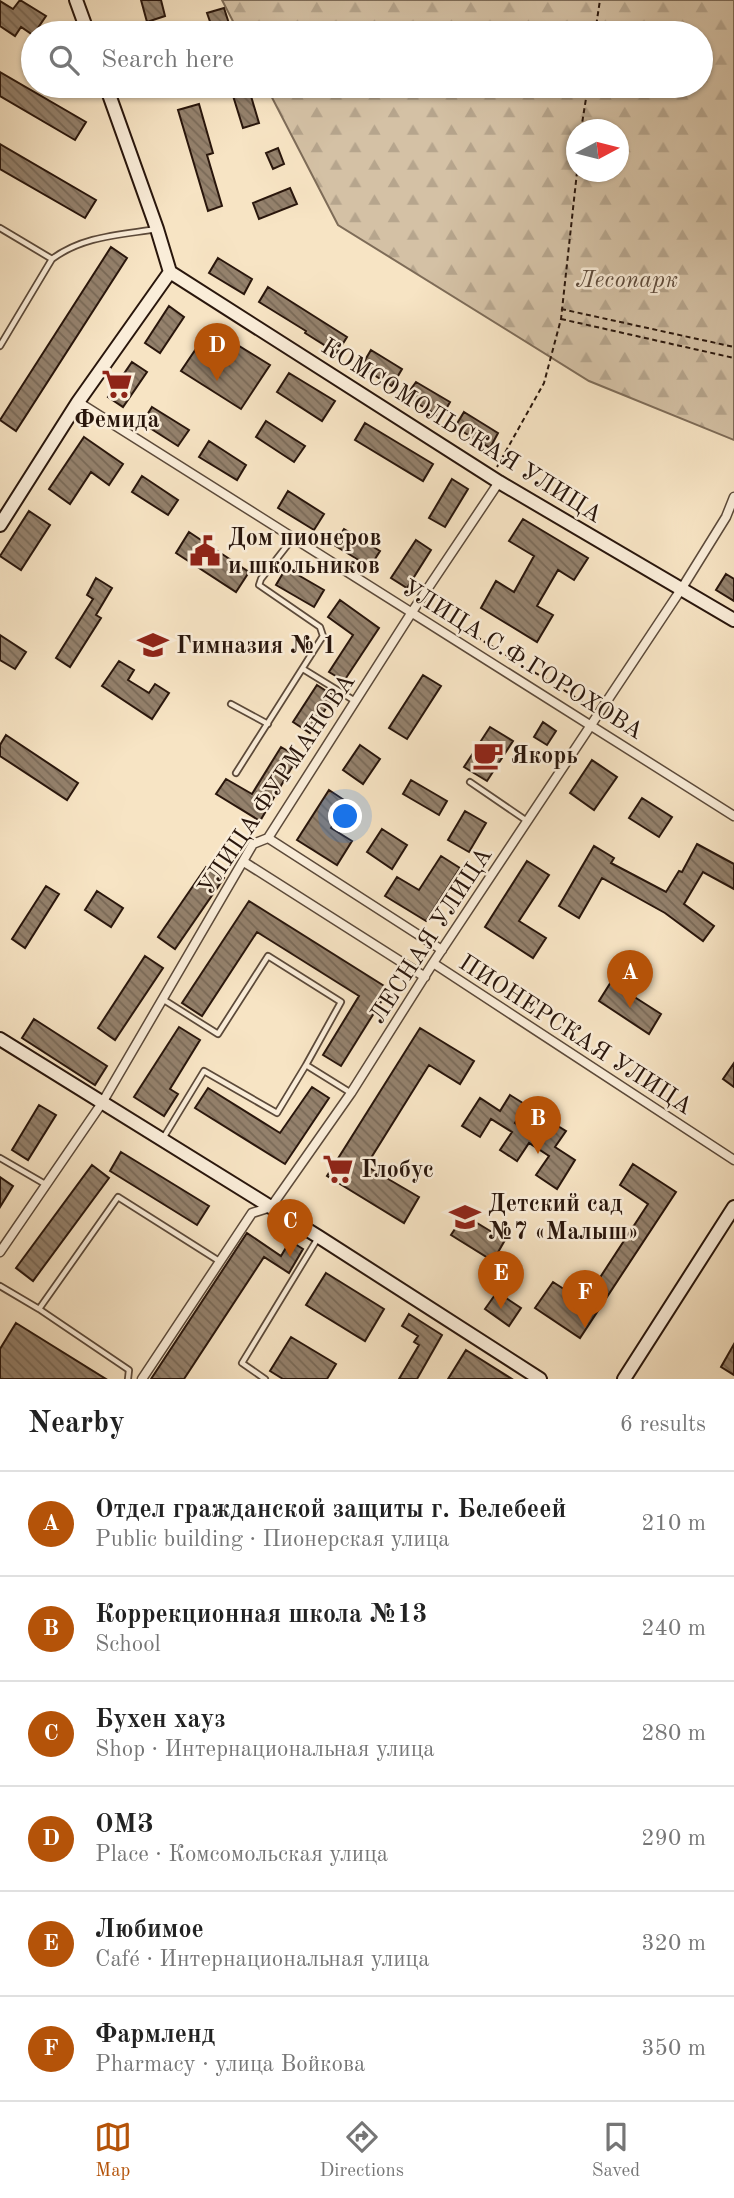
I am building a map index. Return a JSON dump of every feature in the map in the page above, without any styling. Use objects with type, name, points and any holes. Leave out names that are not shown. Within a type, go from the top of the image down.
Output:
[{"type":"street","points":[[76,0],[84,21]]},
{"type":"street","points":[[0,525],[78,402],[170,272],[110,98]]},
{"type":"street","name":"КОМСОМОЛЬСКАЯ УЛИЦА","points":[[170,272],[495,479],[734,620]]},
{"type":"street","name":"УЛИЦА С.Ф.ГОРОХОВА","points":[[78,402],[734,816]]},
{"type":"street","name":"УЛИЦА ФУРМАНОВА","points":[[0,1252],[102,1103],[253,844],[268,838],[495,479]]},
{"type":"street","name":"ЛЕСНАЯ УЛИЦА","points":[[142,1379],[252,1213],[271,1207],[351,1093],[433,963],[730,519],[734,497]]},
{"type":"street","name":"ПИОНЕРСКАЯ УЛИЦА","points":[[268,838],[442,950]]},
{"type":"street","name":"ПИОНЕРСКАЯ УЛИЦА","points":[[244,862],[425,977]]},
{"type":"street","name":"ПИОНЕРСКАЯ УЛИЦА","points":[[433,963],[734,1160]]},
{"type":"street","points":[[0,1039],[319,1237],[540,1379]]},
{"type":"street","points":[[624,1379],[734,1207]]},
{"type":"lane","points":[[0,228],[52,258]]},
{"type":"lane","points":[[0,346],[52,258],[66,248],[88,240],[157,229]]},
{"type":"lane","points":[[236,774],[323,639],[323,630],[260,587],[259,583],[294,538]]},
{"type":"lane","points":[[303,669],[356,701]]},
{"type":"lane","points":[[231,704],[268,724]]},
{"type":"lane","points":[[470,782],[527,821]]},
{"type":"lane","points":[[162,1140],[204,1071],[277,1114],[341,1002],[268,956],[218,1034],[163,999]]},
{"type":"lane","points":[[306,1065],[351,1093]]},
{"type":"lane","points":[[0,1158],[46,1185]]},
{"type":"lane","points":[[39,1309],[118,1197],[220,1262]]},
{"type":"lane","points":[[265,1379],[242,1363],[319,1237]]},
{"type":"lane","points":[[0,1286],[129,1370],[128,1379]]},
{"type":"path","points":[[597,21],[600,0]]},
{"type":"path","points":[[584,119],[586,98]]},
{"type":"path","points":[[495,479],[544,383],[561,319],[576,182]]},
{"type":"path","points":[[561,309],[734,347]]},
{"type":"path","points":[[561,319],[734,358]]},
{"type":"path","points":[[462,628],[613,721],[605,733]]},
{"type":"green space","name":"Лесопарк","points":[[222,0],[734,0],[734,440],[589,381],[338,225],[272,98],[713,98],[713,21],[233,21]]},
{"type":"building","points":[[20,0],[46,16],[43,21],[21,21],[21,27],[15,36],[0,26],[0,1],[13,9]]},
{"type":"building","points":[[141,0],[161,0],[165,16],[147,21]]},
{"type":"building","points":[[224,8],[228,21],[210,21],[207,13]]},
{"type":"building","points":[[0,72],[21,84],[21,98],[45,98],[86,122],[75,140],[0,96]]},
{"type":"building","points":[[234,98],[252,98],[259,123],[243,128]]},
{"type":"building","points":[[199,104],[213,153],[207,155],[222,206],[208,211],[178,110]]},
{"type":"building","points":[[0,144],[96,200],[85,218],[0,169]]},
{"type":"building","points":[[278,148],[284,164],[273,169],[266,153]]},
{"type":"building","points":[[290,188],[297,204],[259,219],[253,203]]},
{"type":"building","points":[[111,247],[127,258],[16,431],[0,420]]},
{"type":"building","points":[[218,258],[252,279],[244,294],[209,273]]},
{"type":"building","points":[[268,287],[347,337],[337,353],[259,302]]},
{"type":"building","points":[[169,306],[184,317],[160,353],[145,343]]},
{"type":"building","points":[[210,328],[270,365],[241,409],[181,371]]},
{"type":"building","points":[[371,350],[402,369],[392,386],[361,367]]},
{"type":"building","points":[[132,362],[147,372],[123,407],[108,397]]},
{"type":"building","points":[[289,373],[335,401],[322,421],[277,392]]},
{"type":"building","points":[[416,382],[450,402],[441,418],[406,396]]},
{"type":"building","points":[[152,407],[189,430],[178,446],[142,423]]},
{"type":"building","points":[[464,412],[498,433],[490,448],[455,427]]},
{"type":"building","points":[[266,421],[305,446],[294,462],[256,437]]},
{"type":"building","points":[[365,423],[433,464],[423,481],[355,440]]},
{"type":"building","points":[[84,437],[123,464],[109,485],[91,472],[70,504],[49,489]]},
{"type":"building","points":[[209,441],[246,465],[237,480],[199,457]]},
{"type":"building","points":[[142,476],[178,500],[168,515],[132,492]]},
{"type":"building","points":[[452,479],[468,489],[445,527],[429,518]]},
{"type":"building","points":[[288,491],[324,514],[314,530],[278,508]]},
{"type":"building","points":[[29,511],[50,525],[21,570],[0,556]]},
{"type":"building","points":[[523,519],[588,558],[574,580],[558,570],[537,606],[553,615],[537,642],[481,608],[496,581],[514,592],[534,556],[509,541]]},
{"type":"building","points":[[344,529],[380,551],[370,567],[334,545]]},
{"type":"building","points":[[189,532],[249,572],[236,592],[176,553]]},
{"type":"building","points":[[416,540],[431,550],[407,588],[391,578]]},
{"type":"building","points":[[286,568],[324,590],[314,607],[276,585]]},
{"type":"building","points":[[726,574],[734,579],[734,601],[716,590]]},
{"type":"building","points":[[96,578],[112,588],[96,615],[101,618],[70,667],[56,658],[93,599],[87,595]]},
{"type":"building","points":[[340,600],[379,628],[344,681],[329,672],[353,635],[328,617]]},
{"type":"building","points":[[0,635],[26,652],[15,669],[0,660]]},
{"type":"building","points":[[119,661],[134,670],[128,680],[149,693],[155,684],[169,693],[152,719],[102,686]]},
{"type":"building","points":[[423,675],[441,686],[407,739],[389,728]]},
{"type":"building","points":[[317,685],[334,696],[310,733],[293,722]]},
{"type":"building","points":[[543,722],[556,731],[547,745],[534,737]]},
{"type":"building","points":[[490,727],[513,741],[487,781],[464,767]]},
{"type":"building","points":[[6,735],[78,783],[67,800],[0,756],[0,745]]},
{"type":"building","points":[[360,745],[380,759],[363,784],[343,770]]},
{"type":"building","points":[[281,747],[298,757],[260,821],[216,794],[226,779],[252,794]]},
{"type":"building","points":[[592,760],[617,777],[594,810],[570,793]]},
{"type":"building","points":[[411,780],[447,801],[439,815],[403,794]]},
{"type":"building","points":[[329,790],[347,802],[331,828],[352,841],[337,865],[297,840]]},
{"type":"building","points":[[642,798],[672,817],[659,837],[629,818]]},
{"type":"building","points":[[465,811],[486,823],[469,852],[448,840]]},
{"type":"building","points":[[382,829],[407,845],[392,869],[367,852]]},
{"type":"building","points":[[697,844],[734,864],[734,889],[703,872],[684,904],[714,926],[703,941],[665,913],[602,878],[579,918],[559,906],[594,846],[614,858],[611,863],[666,892],[679,871],[682,872]]},
{"type":"building","points":[[441,856],[460,868],[426,921],[385,896],[397,877],[419,890]]},
{"type":"building","points":[[527,861],[549,875],[519,921],[546,938],[533,958],[485,927]]},
{"type":"building","points":[[206,867],[224,878],[175,949],[158,937]]},
{"type":"building","points":[[46,886],[59,894],[25,948],[12,939]]},
{"type":"building","points":[[97,891],[123,908],[111,927],[85,910]]},
{"type":"building","points":[[249,901],[389,989],[341,1066],[323,1055],[359,996],[257,932],[202,1016],[182,1003]]},
{"type":"building","points":[[145,956],[163,968],[115,1040],[98,1028]]},
{"type":"building","points":[[611,982],[661,1014],[649,1034],[599,1001]]},
{"type":"building","points":[[34,1019],[107,1066],[95,1085],[22,1038]]},
{"type":"building","points":[[179,1027],[200,1040],[170,1089],[178,1094],[164,1116],[134,1097]]},
{"type":"building","points":[[420,1028],[474,1061],[460,1084],[429,1065],[366,1166],[419,1197],[404,1223],[327,1176]]},
{"type":"building","points":[[734,1063],[734,1087],[723,1079]]},
{"type":"building","points":[[312,1087],[329,1098],[285,1164],[195,1108],[208,1088],[280,1133]]},
{"type":"building","points":[[510,1095],[526,1105],[515,1123],[537,1137],[548,1120],[566,1131],[555,1147],[575,1160],[557,1189],[536,1175],[549,1156],[529,1143],[517,1161],[500,1150],[512,1132],[491,1119],[480,1137],[462,1126],[480,1098],[500,1111]]},
{"type":"building","points":[[39,1105],[56,1115],[28,1160],[12,1150]]},
{"type":"building","points":[[121,1152],[209,1206],[197,1225],[110,1171]]},
{"type":"building","points":[[633,1164],[676,1192],[580,1338],[535,1308],[553,1282],[584,1302],[648,1204],[620,1185]]},
{"type":"building","points":[[92,1165],[109,1178],[33,1281],[16,1268]]},
{"type":"building","points":[[0,1177],[13,1186],[0,1207]]},
{"type":"building","points":[[464,1215],[505,1240],[493,1261],[451,1235]]},
{"type":"building","points":[[247,1233],[281,1256],[290,1241],[303,1249],[289,1273],[264,1257],[184,1379],[151,1379]]},
{"type":"building","points":[[326,1273],[384,1309],[365,1341],[306,1305]]},
{"type":"building","points":[[497,1292],[521,1308],[509,1326],[485,1309]]},
{"type":"building","points":[[409,1314],[442,1335],[417,1379],[399,1379],[419,1345],[414,1342],[418,1336],[402,1326]]},
{"type":"building","points":[[16,1323],[106,1379],[0,1379],[0,1349]]},
{"type":"building","points":[[291,1337],[336,1364],[327,1379],[283,1379],[270,1371]]},
{"type":"building","points":[[734,1344],[734,1375],[721,1367]]},
{"type":"building","points":[[466,1350],[512,1379],[448,1379]]},
{"type":"place","name":"ОМЗ","points":[[217,381]]},
{"type":"place","name":"Фемида","points":[[117,384]]},
{"type":"place","name":"Дом пионеров и школьников","points":[[205,551]]},
{"type":"place","name":"Гимназия № 1","points":[[153,645]]},
{"type":"place","name":"Якорь","points":[[488,755]]},
{"type":"place","name":"Отдел гражданской защиты г. Белебеей","points":[[630,1008]]},
{"type":"place","name":"Коррекционная школа №13","points":[[538,1154]]},
{"type":"place","name":"Глобус","points":[[338,1169]]},
{"type":"place","name":"Детский сад №7 «Малыш»","points":[[465,1217]]},
{"type":"place","name":"Бухен хауз","points":[[290,1257]]},
{"type":"place","name":"Любимое","points":[[501,1309]]},
{"type":"place","name":"Фармленд","points":[[585,1328]]}]
